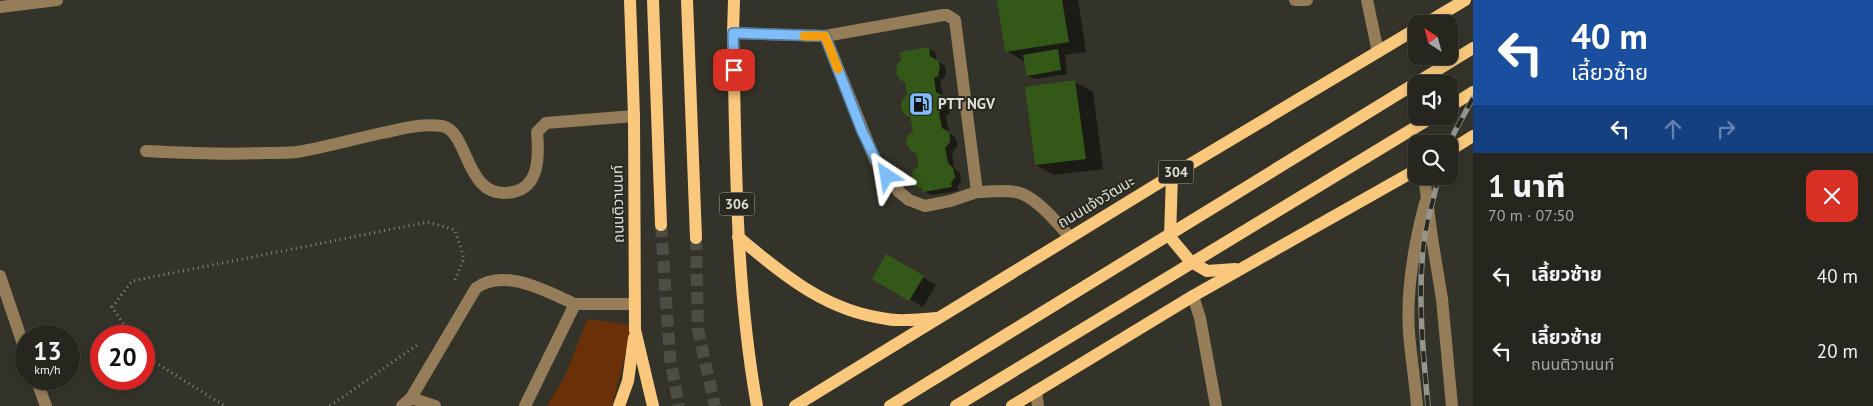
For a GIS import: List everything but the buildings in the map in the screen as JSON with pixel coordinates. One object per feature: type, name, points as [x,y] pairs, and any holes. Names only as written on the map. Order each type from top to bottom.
[{"type":"main road","name":"ถนนติวานนท์","points":[[630,0],[634,116],[635,330],[653,406]]},
{"type":"main road","points":[[652,0],[661,225]]},
{"type":"main road","points":[[687,0],[696,238]]},
{"type":"main road","name":"306","points":[[734,0],[733,33],[738,237],[750,370],[756,406]]},
{"type":"main road","points":[[1440,15],[1464,0]]},
{"type":"main road","name":"ถนนแจ้งวัฒนะ","points":[[795,406],[1172,175],[1408,34]]},
{"type":"main road","points":[[890,406],[1473,48]]},
{"type":"main road","points":[[1458,101],[1473,92]]},
{"type":"main road","points":[[956,406],[1419,125]]},
{"type":"main road","points":[[1458,145],[1473,136]]},
{"type":"main road","points":[[1012,406],[1240,268],[1408,174]]},
{"type":"main road","points":[[1172,175],[1170,237],[1190,261],[1207,271],[1240,268]]},
{"type":"main road","points":[[738,237],[787,277],[834,306],[860,315],[889,320],[938,318]]},
{"type":"main road","points":[[619,406],[628,381],[635,330]]},
{"type":"street","points":[[0,7],[57,0]]},
{"type":"street","points":[[1295,0],[1307,0]]},
{"type":"street","points":[[1367,0],[1378,52]]},
{"type":"street","points":[[733,33],[825,36],[943,15],[947,15],[955,20],[977,192]]},
{"type":"street","points":[[825,36],[876,160],[898,191],[909,200],[925,206],[950,202],[977,192],[1002,191],[1021,194],[1040,206],[1070,237]]},
{"type":"street","points":[[146,151],[223,155],[296,152],[419,125],[444,126],[459,141],[466,161],[478,180],[494,192],[504,194],[516,192],[527,186],[534,176],[538,154],[536,132],[546,123],[634,116]]},
{"type":"street","points":[[1425,185],[1442,300],[1452,406]]},
{"type":"street","points":[[1417,406],[1409,332],[1409,295],[1418,232],[1427,196]]},
{"type":"street","points":[[0,276],[17,325]]},
{"type":"street","points":[[435,406],[406,402],[476,288],[483,283],[499,280],[519,282],[575,304],[635,304]]},
{"type":"street","points":[[1194,296],[1200,318],[1216,406]]},
{"type":"street","points":[[525,406],[575,304]]},
{"type":"street","points":[[40,390],[46,406]]},
{"type":"street","points":[[1036,391],[1038,406]]},
{"type":"path","points":[[124,325],[112,307],[132,281],[428,222],[455,230],[464,258],[454,283]]},
{"type":"path","points":[[330,406],[426,338]]},
{"type":"path","points":[[155,362],[225,406]]},
{"type":"shaded area","points":[[587,319],[633,325],[612,406],[547,406],[566,374]]},
{"type":"tunnel","points":[[661,225],[670,358],[679,406]]},
{"type":"tunnel","points":[[696,238],[698,330],[715,406]]},
{"type":"railway","points":[[1453,135],[1473,98]]},
{"type":"railway","points":[[1428,406],[1424,367],[1421,287],[1423,248],[1437,185]]},
{"type":"slow traffic","points":[[804,36],[825,36],[838,69]]},
{"type":"place","name":"PTT NGV","points":[[921,104]]},
{"type":"route","points":[[734,70],[733,33],[825,36],[862,131],[876,160],[887,176]]}]
